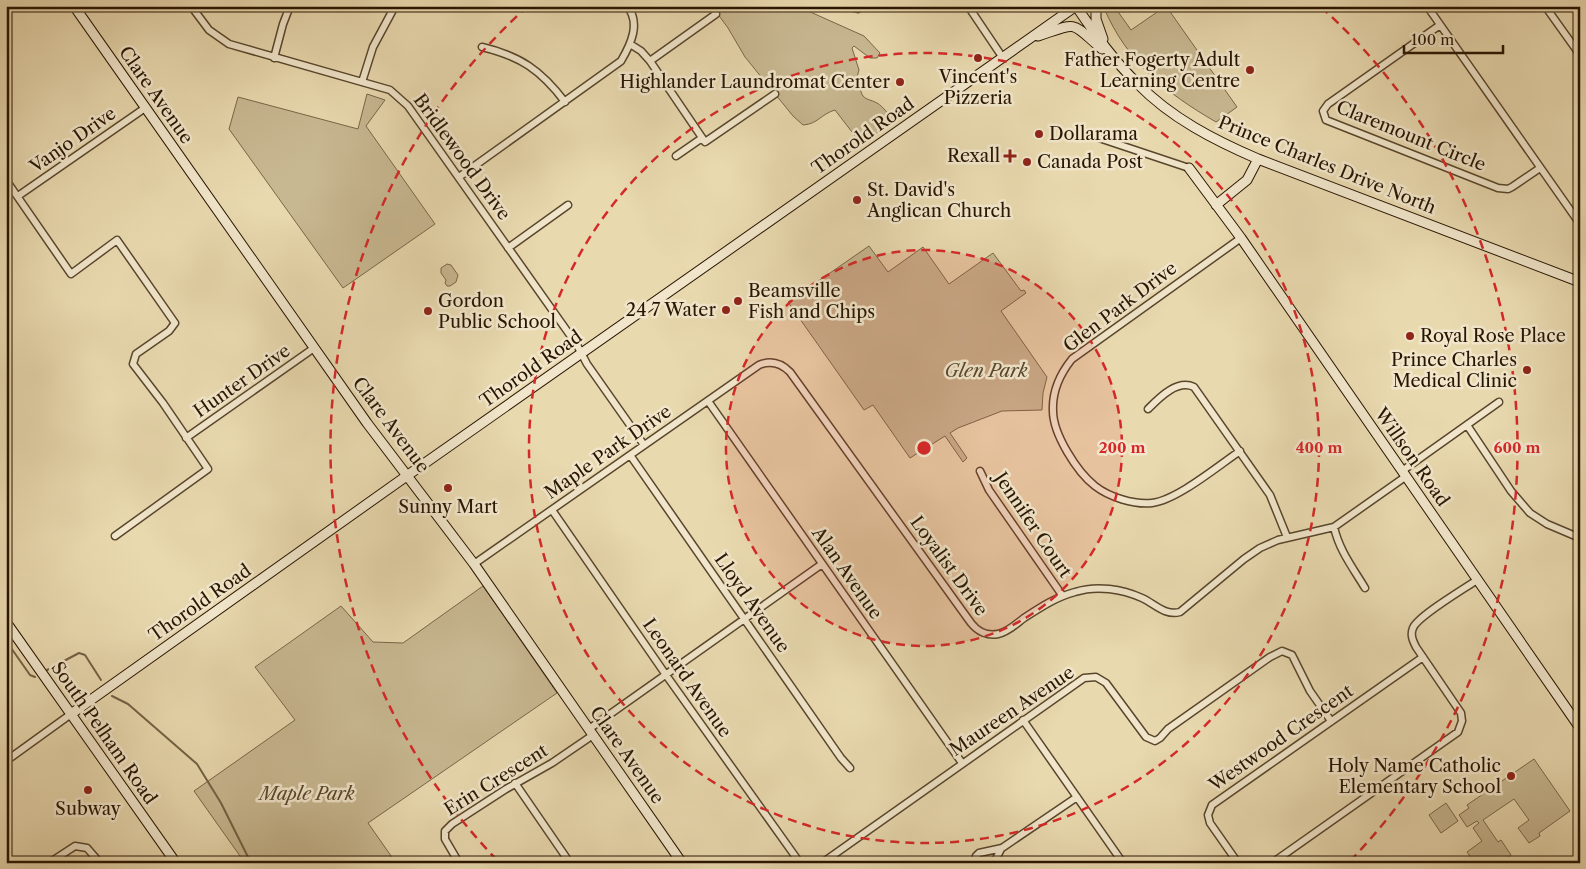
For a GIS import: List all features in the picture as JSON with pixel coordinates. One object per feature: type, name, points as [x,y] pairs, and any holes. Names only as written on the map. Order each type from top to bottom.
[{"type":"street","name":"Clare Avenue","points":[[74,6],[314,348],[474,564],[682,863]]},
{"type":"street","name":"Bridlewood Drive","points":[[191,6],[209,30],[229,44],[390,90],[404,101],[581,353]]},
{"type":"street","points":[[274,58],[290,6]]},
{"type":"street","points":[[362,82],[373,47],[395,6]]},
{"type":"street","points":[[459,177],[621,61],[630,44],[635,25],[634,16],[627,6]]},
{"type":"street","points":[[846,6],[860,8]]},
{"type":"street","points":[[968,6],[1003,58]]},
{"type":"street","name":"Thorold Road","points":[[6,761],[408,475],[1076,6]]},
{"type":"street","name":"Prince Charles Drive North","points":[[1076,6],[1112,57],[1138,86],[1184,122],[1218,141],[1580,282]]},
{"type":"street","points":[[1096,6],[1096,19],[1112,57]]},
{"type":"street","points":[[1426,6],[1580,224]]},
{"type":"street","points":[[1545,6],[1580,55]]},
{"type":"street","points":[[650,61],[716,14]]},
{"type":"street","name":"Claremount Circle","points":[[1440,25],[1328,104],[1323,111],[1326,120],[1498,188],[1508,189],[1540,168]]},
{"type":"street","points":[[1031,39],[1064,26],[1073,26],[1079,28],[1112,57]]},
{"type":"street","points":[[630,44],[641,51],[650,61],[705,142],[775,94]]},
{"type":"street","points":[[482,47],[508,54],[528,64],[545,78],[565,102]]},
{"type":"street","name":"Vanjo Drive","points":[[18,196],[146,108]]},
{"type":"street","points":[[1096,137],[1189,168]]},
{"type":"street","points":[[676,156],[702,138]]},
{"type":"street","points":[[1216,206],[1248,178],[1258,158]]},
{"type":"street","name":"Willson Road","points":[[1189,168],[1241,238],[1580,728]]},
{"type":"street","points":[[6,180],[71,274],[117,240],[175,323],[169,331],[136,354],[133,364],[208,469],[114,536]]},
{"type":"street","points":[[508,248],[568,205]]},
{"type":"street","name":"Glen Park Drive","points":[[1240,451],[1170,498],[1151,503],[1132,502],[1107,493],[1087,479],[1062,443],[1054,424],[1053,412],[1055,389],[1065,368],[1072,359],[1241,238]]},
{"type":"street","name":"Hunter Drive","points":[[186,438],[314,348]]},
{"type":"street","points":[[581,353],[598,381],[644,445]]},
{"type":"street","name":"Loyalist Drive","points":[[759,365],[766,362],[775,363],[784,366],[790,372],[977,630],[989,634],[1002,633],[1062,595],[1078,590],[1095,588],[1128,592],[1143,598],[1165,612],[1177,613],[1187,607],[1252,553],[1268,544],[1287,537],[1334,527],[1499,402]]},
{"type":"street","name":"Maple Park Drive","points":[[474,564],[759,365]]},
{"type":"street","points":[[1148,409],[1163,395],[1184,384],[1192,386],[1197,390],[1274,502],[1287,537]]},
{"type":"street","name":"Alan Avenue","points":[[708,401],[962,763]]},
{"type":"street","points":[[1467,425],[1511,490],[1530,513],[1547,524],[1580,538]]},
{"type":"street","name":"Lloyd Avenue","points":[[630,455],[841,758],[850,768]]},
{"type":"street","name":"Jennifer Court","points":[[980,471],[989,490],[1062,595]]},
{"type":"street","name":"Leonard Avenue","points":[[552,510],[666,675],[800,863]]},
{"type":"street","points":[[1334,527],[1343,552],[1365,588]]},
{"type":"street","name":"Erin Crescent","points":[[459,863],[445,839],[445,832],[452,824],[515,783],[552,763],[666,675],[822,564]]},
{"type":"street","points":[[1272,863],[1458,732],[1462,721],[1461,713],[1422,657],[1412,638],[1412,632],[1416,623],[1477,580]]},
{"type":"street","name":"South Pelham Road","points":[[6,622],[176,863]]},
{"type":"street","name":"Maureen Avenue","points":[[822,863],[1080,680],[1088,677],[1103,680],[1109,685],[1146,737],[1156,740],[1168,729],[1270,657],[1284,651],[1294,657],[1310,691],[1331,721]]},
{"type":"street","name":"Westwood Crescent","points":[[1238,863],[1210,823],[1208,815],[1216,801],[1422,657]]},
{"type":"street","points":[[1023,720],[1124,863]]},
{"type":"street","points":[[515,783],[570,863]]},
{"type":"street","points":[[975,863],[976,856],[979,853],[1002,848],[1077,797]]},
{"type":"street","points":[[49,863],[75,846],[87,848],[100,863]]},
{"type":"street","points":[[994,863],[1002,848]]},
{"type":"green space","points":[[712,6],[797,6],[864,36],[880,53],[877,58],[870,58],[854,46],[852,48],[859,70],[857,77],[861,92],[867,99],[879,104],[894,119],[862,145],[835,110],[812,123],[803,125],[793,116],[745,57]]},
{"type":"green space","points":[[1105,6],[1114,6],[1131,30],[1166,6],[1237,107],[1216,122],[1181,100],[1136,60],[1113,27],[1104,8]]},
{"type":"green space","points":[[367,94],[385,100],[366,126],[435,224],[343,288],[229,129],[238,97],[358,129]]},
{"type":"green space","name":"Glen Park","points":[[869,246],[888,272],[923,247],[949,284],[993,253],[1021,291],[1024,290],[1026,293],[1001,311],[1047,377],[1043,393],[1042,410],[1002,411],[950,433],[967,458],[963,462],[945,436],[910,458],[873,405],[864,410],[788,302]]},
{"type":"green space","points":[[447,264],[451,265],[458,275],[456,282],[450,286],[447,286],[446,280],[441,273],[441,268]]},
{"type":"green space","name":"Maple Park","points":[[483,586],[557,693],[368,823],[396,863],[245,863],[194,791],[295,720],[255,667],[341,606],[373,642],[403,643]]},
{"type":"green space","points":[[1534,759],[1570,811],[1539,833],[1540,836],[1529,843],[1518,828],[1529,820],[1514,799],[1483,820],[1498,842],[1501,840],[1511,855],[1500,863],[1475,863],[1467,852],[1482,841],[1473,828],[1479,823],[1477,821],[1467,827],[1459,815],[1469,808],[1467,805]]},
{"type":"green space","points":[[1446,803],[1458,821],[1441,833],[1429,815]]},
{"type":"waterway","points":[[6,636],[9,645],[30,675],[35,677]]},
{"type":"waterway","points":[[47,670],[79,653],[85,655],[101,680]]},
{"type":"waterway","points":[[112,696],[128,704],[197,764],[221,803],[251,863]]},
{"type":"place","name":"Vincent's Pizzeria","points":[[978,58]]},
{"type":"place","name":"Father Fogerty Adult Learning Centre","points":[[1250,70]]},
{"type":"place","name":"Highlander Laundromat Center","points":[[900,82]]},
{"type":"place","name":"Dollarama","points":[[1039,134]]},
{"type":"place","name":"Rexall","points":[[1010,156]]},
{"type":"place","name":"Canada Post","points":[[1027,162]]},
{"type":"place","name":"St. David's Anglican Church","points":[[857,200]]},
{"type":"place","name":"Beamsville Fish and Chips","points":[[738,301]]},
{"type":"place","name":"24 7 Water","points":[[726,310]]},
{"type":"place","name":"Gordon Public School","points":[[428,311]]},
{"type":"place","name":"Royal Rose Place","points":[[1410,336]]},
{"type":"place","name":"Prince Charles Medical Clinic","points":[[1527,370]]},
{"type":"place","name":"Sunny Mart","points":[[448,488]]},
{"type":"place","name":"Holy Name Catholic Elementary School","points":[[1511,776]]},
{"type":"place","name":"Subway","points":[[88,790]]}]
